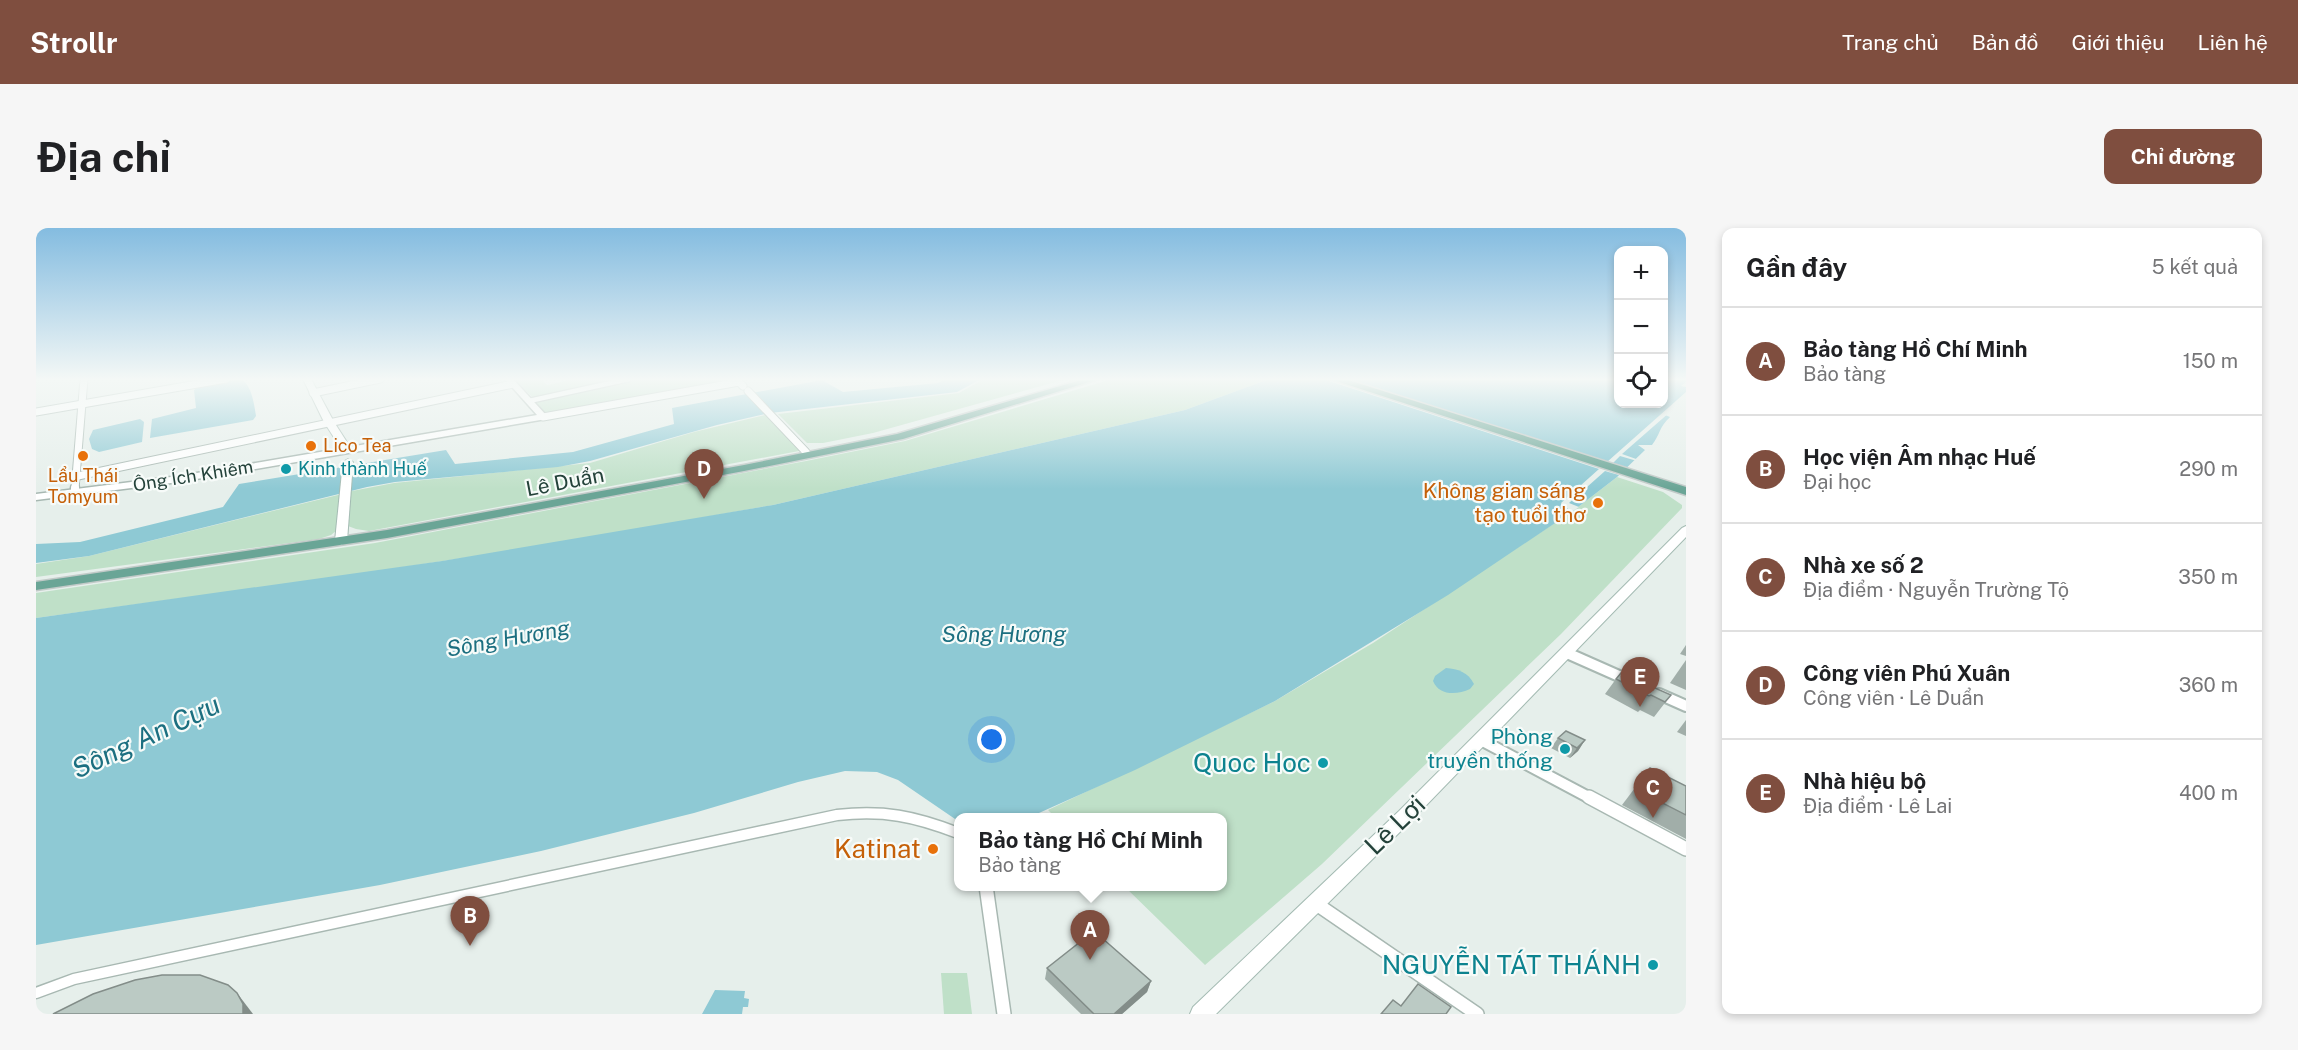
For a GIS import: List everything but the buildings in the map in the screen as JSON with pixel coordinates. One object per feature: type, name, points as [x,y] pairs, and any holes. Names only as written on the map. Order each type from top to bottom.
[{"type":"main road","points":[[325,416],[348,456],[341,539]]},
{"type":"main road","name":"Lê Duẩn","points":[[808,453],[899,432],[956,416]]},
{"type":"main road","name":"Lê Duẩn","points":[[36,584],[477,518],[899,437],[971,416]]},
{"type":"main road","points":[[1449,416],[1686,491]]},
{"type":"main road","points":[[1643,478],[1686,498]]},
{"type":"main road","name":"Lê Lợi","points":[[1203,1013],[1481,740],[1686,530]]},
{"type":"street","points":[[75,493],[81,416]]},
{"type":"street","points":[[78,476],[361,416]]},
{"type":"street","name":"Ông Ích Khiêm","points":[[36,497],[348,456],[551,416]]},
{"type":"street","points":[[773,416],[808,453]]},
{"type":"street","points":[[1567,653],[1643,687]]},
{"type":"street","points":[[1653,692],[1686,706]]},
{"type":"street","points":[[1481,740],[1686,849]]},
{"type":"street","points":[[36,993],[74,980],[184,955],[837,815],[860,812],[903,813],[923,818],[954,831]]},
{"type":"street","points":[[987,891],[1004,1014]]},
{"type":"street","points":[[1315,903],[1477,1014]]},
{"type":"green space","points":[[770,416],[800,449],[369,531],[348,526],[348,493],[352,491],[394,483],[590,463],[694,432]]},
{"type":"green space","points":[[780,416],[935,416],[873,433],[823,443],[807,443]]},
{"type":"green space","points":[[990,416],[1160,416],[773,505],[548,545],[345,576],[36,618],[36,593],[375,543],[905,441]]},
{"type":"green space","points":[[1617,477],[1663,492],[1682,505],[1682,508],[1561,634],[1322,864],[1205,965],[1129,891],[1227,891],[1227,813],[1051,813],[1048,810],[1275,701],[1373,643],[1573,511]]},
{"type":"green space","points":[[342,494],[337,530],[319,539],[36,577],[36,564],[89,556]]},
{"type":"green space","points":[[941,973],[967,973],[972,1014],[944,1014]]},
{"type":"water","points":[[165,416],[256,416],[253,420],[150,438],[152,419]]},
{"type":"water","points":[[673,416],[758,416],[590,461],[558,467],[395,482],[367,487],[89,556],[36,563],[36,544],[80,542],[223,507],[239,484],[446,450],[455,464],[573,452],[674,424]]},
{"type":"water","name":"Sông Hương","points":[[1160,416],[1670,417],[1652,445],[1638,445],[1645,450],[1617,477],[1573,511],[1448,595],[1275,701],[1135,770],[1039,813],[954,813],[954,818],[898,780],[877,772],[845,771],[798,782],[694,813],[541,851],[380,885],[36,945],[36,618],[442,561],[773,505]]},
{"type":"water","points":[[140,419],[144,422],[142,442],[99,452],[92,449],[89,439],[93,430]]},
{"type":"water","points":[[1446,668],[1462,672],[1474,684],[1470,689],[1460,692],[1444,692],[1433,681],[1435,676]]},
{"type":"water","points":[[715,990],[745,991],[744,998],[749,999],[748,1007],[743,1007],[742,1014],[702,1014]]},
{"type":"pier","points":[[1435,416],[1462,416],[1607,462],[1659,416],[1666,416],[1622,454],[1639,460],[1620,456],[1613,463],[1630,469],[1622,476],[1605,471],[1569,503],[1579,507],[1573,511],[1562,506],[1561,503],[1599,469]]},
{"type":"place","name":"Lico Tea","points":[[311,446]]},
{"type":"place","name":"Lẩu Thái Tomyum","points":[[83,456]]},
{"type":"place","name":"Kinh thành Huế","points":[[286,469]]},
{"type":"place","name":"Công viên Phú Xuân","points":[[704,499]]},
{"type":"place","name":"Không gian sáng tạo tuổi thơ","points":[[1598,503]]},
{"type":"place","name":"Nhà hiệu bộ","points":[[1640,707]]},
{"type":"place","name":"Phòng truyền thống","points":[[1565,749]]},
{"type":"place","name":"Quoc Hoc","points":[[1323,763]]},
{"type":"place","name":"Nhà xe số 2","points":[[1653,818]]},
{"type":"place","name":"Katinat","points":[[933,849]]},
{"type":"place","name":"Học viện Âm nhạc Huế","points":[[470,946]]},
{"type":"place","name":"Bảo tàng Hồ Chí Minh","points":[[1090,960]]},
{"type":"place","name":"NGUYỄN TÁT THÁNH","points":[[1653,965]]},
{"type":"water label","name":"Sông An Cựu","points":[[146,737]]}]
